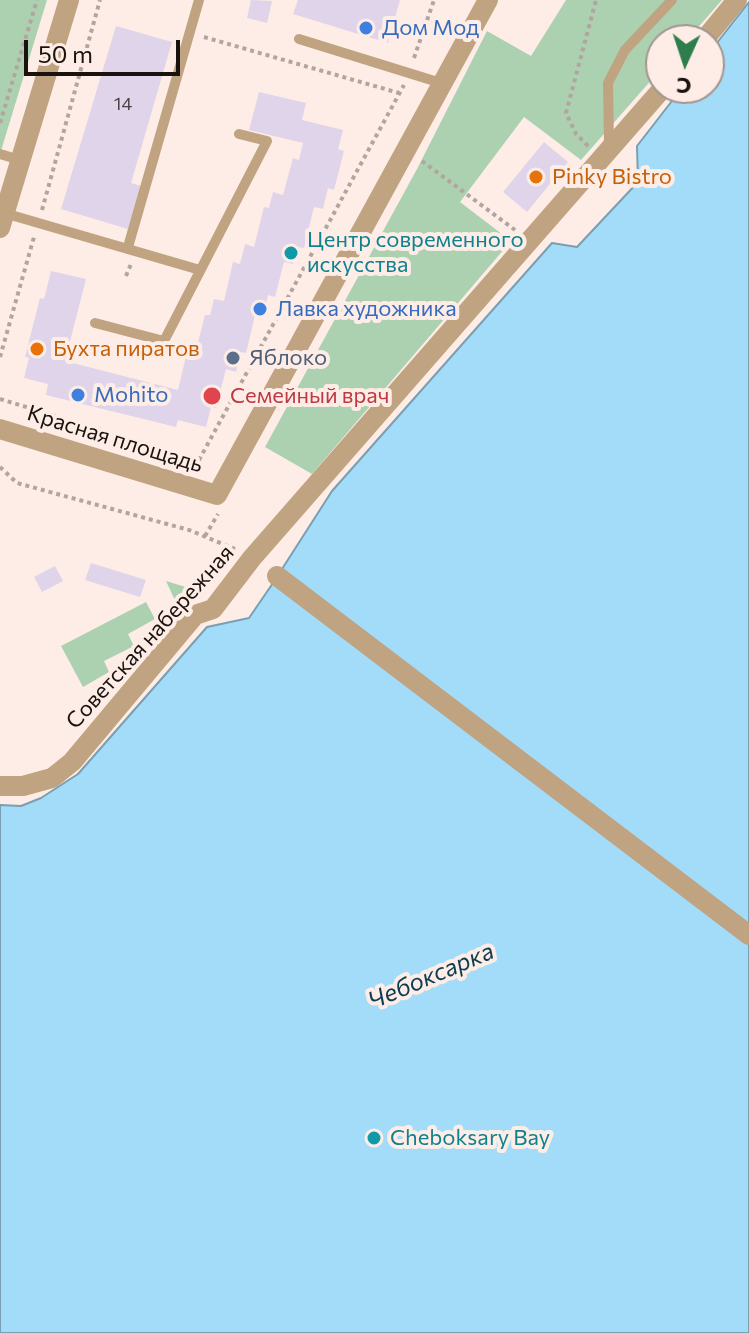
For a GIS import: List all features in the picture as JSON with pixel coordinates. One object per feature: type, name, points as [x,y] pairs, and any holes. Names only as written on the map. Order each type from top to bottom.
[{"type":"street","points":[[2,220],[69,0]]},
{"type":"street","points":[[405,149],[488,0]]},
{"type":"street","points":[[717,24],[737,0]]},
{"type":"street","name":"Советская набережная","points":[[0,786],[23,786],[52,778],[72,762],[195,615],[213,609],[252,558],[649,104]]},
{"type":"street","name":"Красная площадь","points":[[0,429],[217,495],[405,149]]},
{"type":"street","points":[[277,576],[749,935]]},
{"type":"lane","points":[[128,247],[199,0]]},
{"type":"lane","points":[[605,154],[608,83],[625,50],[672,0]]},
{"type":"lane","points":[[299,39],[441,83]]},
{"type":"lane","points":[[95,323],[164,341],[267,141],[239,134]]},
{"type":"lane","points":[[0,154],[20,160]]},
{"type":"lane","points":[[2,220],[38,222],[200,270]]},
{"type":"path","points":[[0,123],[37,0]]},
{"type":"path","points":[[0,357],[100,0]]},
{"type":"path","points":[[0,399],[199,460],[400,93],[434,0]]},
{"type":"path","points":[[596,0],[566,113],[576,134],[605,154]]},
{"type":"path","points":[[190,33],[400,93]]},
{"type":"path","points":[[405,149],[530,241]]},
{"type":"path","points":[[0,467],[17,483],[189,530],[252,558]]},
{"type":"green space","points":[[0,0],[47,0],[0,154]]},
{"type":"green space","points":[[566,0],[722,0],[701,24],[645,24],[645,87],[581,160],[524,117],[460,202],[511,241],[312,474],[265,447],[417,169],[487,31],[531,56]]},
{"type":"green space","points":[[166,581],[205,593],[178,607]]},
{"type":"green space","points":[[146,602],[155,619],[128,634],[134,646],[104,661],[109,672],[83,687],[61,646]]},
{"type":"water","points":[[749,2],[749,925],[282,569],[332,491],[552,243],[577,247],[638,182],[637,146],[670,104],[725,104],[725,33]]},
{"type":"water","name":"Cheboksary Bay","points":[[273,583],[749,944],[749,1333],[0,1333],[0,805],[21,806],[41,798],[78,774],[207,627],[249,618]]},
{"type":"building","points":[[251,0],[272,1],[267,23],[247,18]]},
{"type":"building","name":"Дом Mод","points":[[298,0],[400,0],[388,43],[293,14]]},
{"type":"building","points":[[116,26],[172,42],[131,183],[141,186],[128,229],[61,209]]},
{"type":"building","points":[[259,92],[306,103],[302,120],[343,130],[338,149],[344,151],[334,190],[328,188],[323,209],[314,207],[304,248],[297,247],[293,264],[284,262],[275,297],[268,295],[263,317],[255,315],[246,353],[241,352],[236,372],[226,369],[216,408],[211,407],[206,427],[178,420],[176,427],[46,395],[48,384],[24,378],[29,358],[25,357],[40,298],[44,299],[51,271],[86,279],[65,361],[178,390],[187,352],[195,354],[205,315],[210,315],[214,299],[224,301],[233,262],[240,264],[245,244],[254,247],[264,207],[269,208],[273,192],[283,195],[293,158],[299,160],[303,143],[249,130]]},
{"type":"building","name":"Pinky Bistro","points":[[544,142],[568,162],[527,212],[503,192]]},
{"type":"building","points":[[91,563],[146,580],[140,597],[85,580]]},
{"type":"building","points":[[55,566],[63,581],[42,592],[34,577]]},
{"type":"place","name":"Дом Mод","points":[[366,28]]},
{"type":"place","name":"Pinky Bistro","points":[[536,177]]},
{"type":"place","name":"Центр современного искусства","points":[[291,253]]},
{"type":"place","name":"Лавка художника","points":[[260,309]]},
{"type":"place","name":"Бухта пиратов","points":[[37,349]]},
{"type":"place","name":"Яблоко","points":[[233,358]]},
{"type":"place","name":"Mohito","points":[[78,395]]},
{"type":"place","name":"Семейный врач","points":[[212,396]]},
{"type":"place","name":"Cheboksary Bay","points":[[374,1138]]},
{"type":"water label","name":"Чебоксарка","points":[[431,976]]}]
